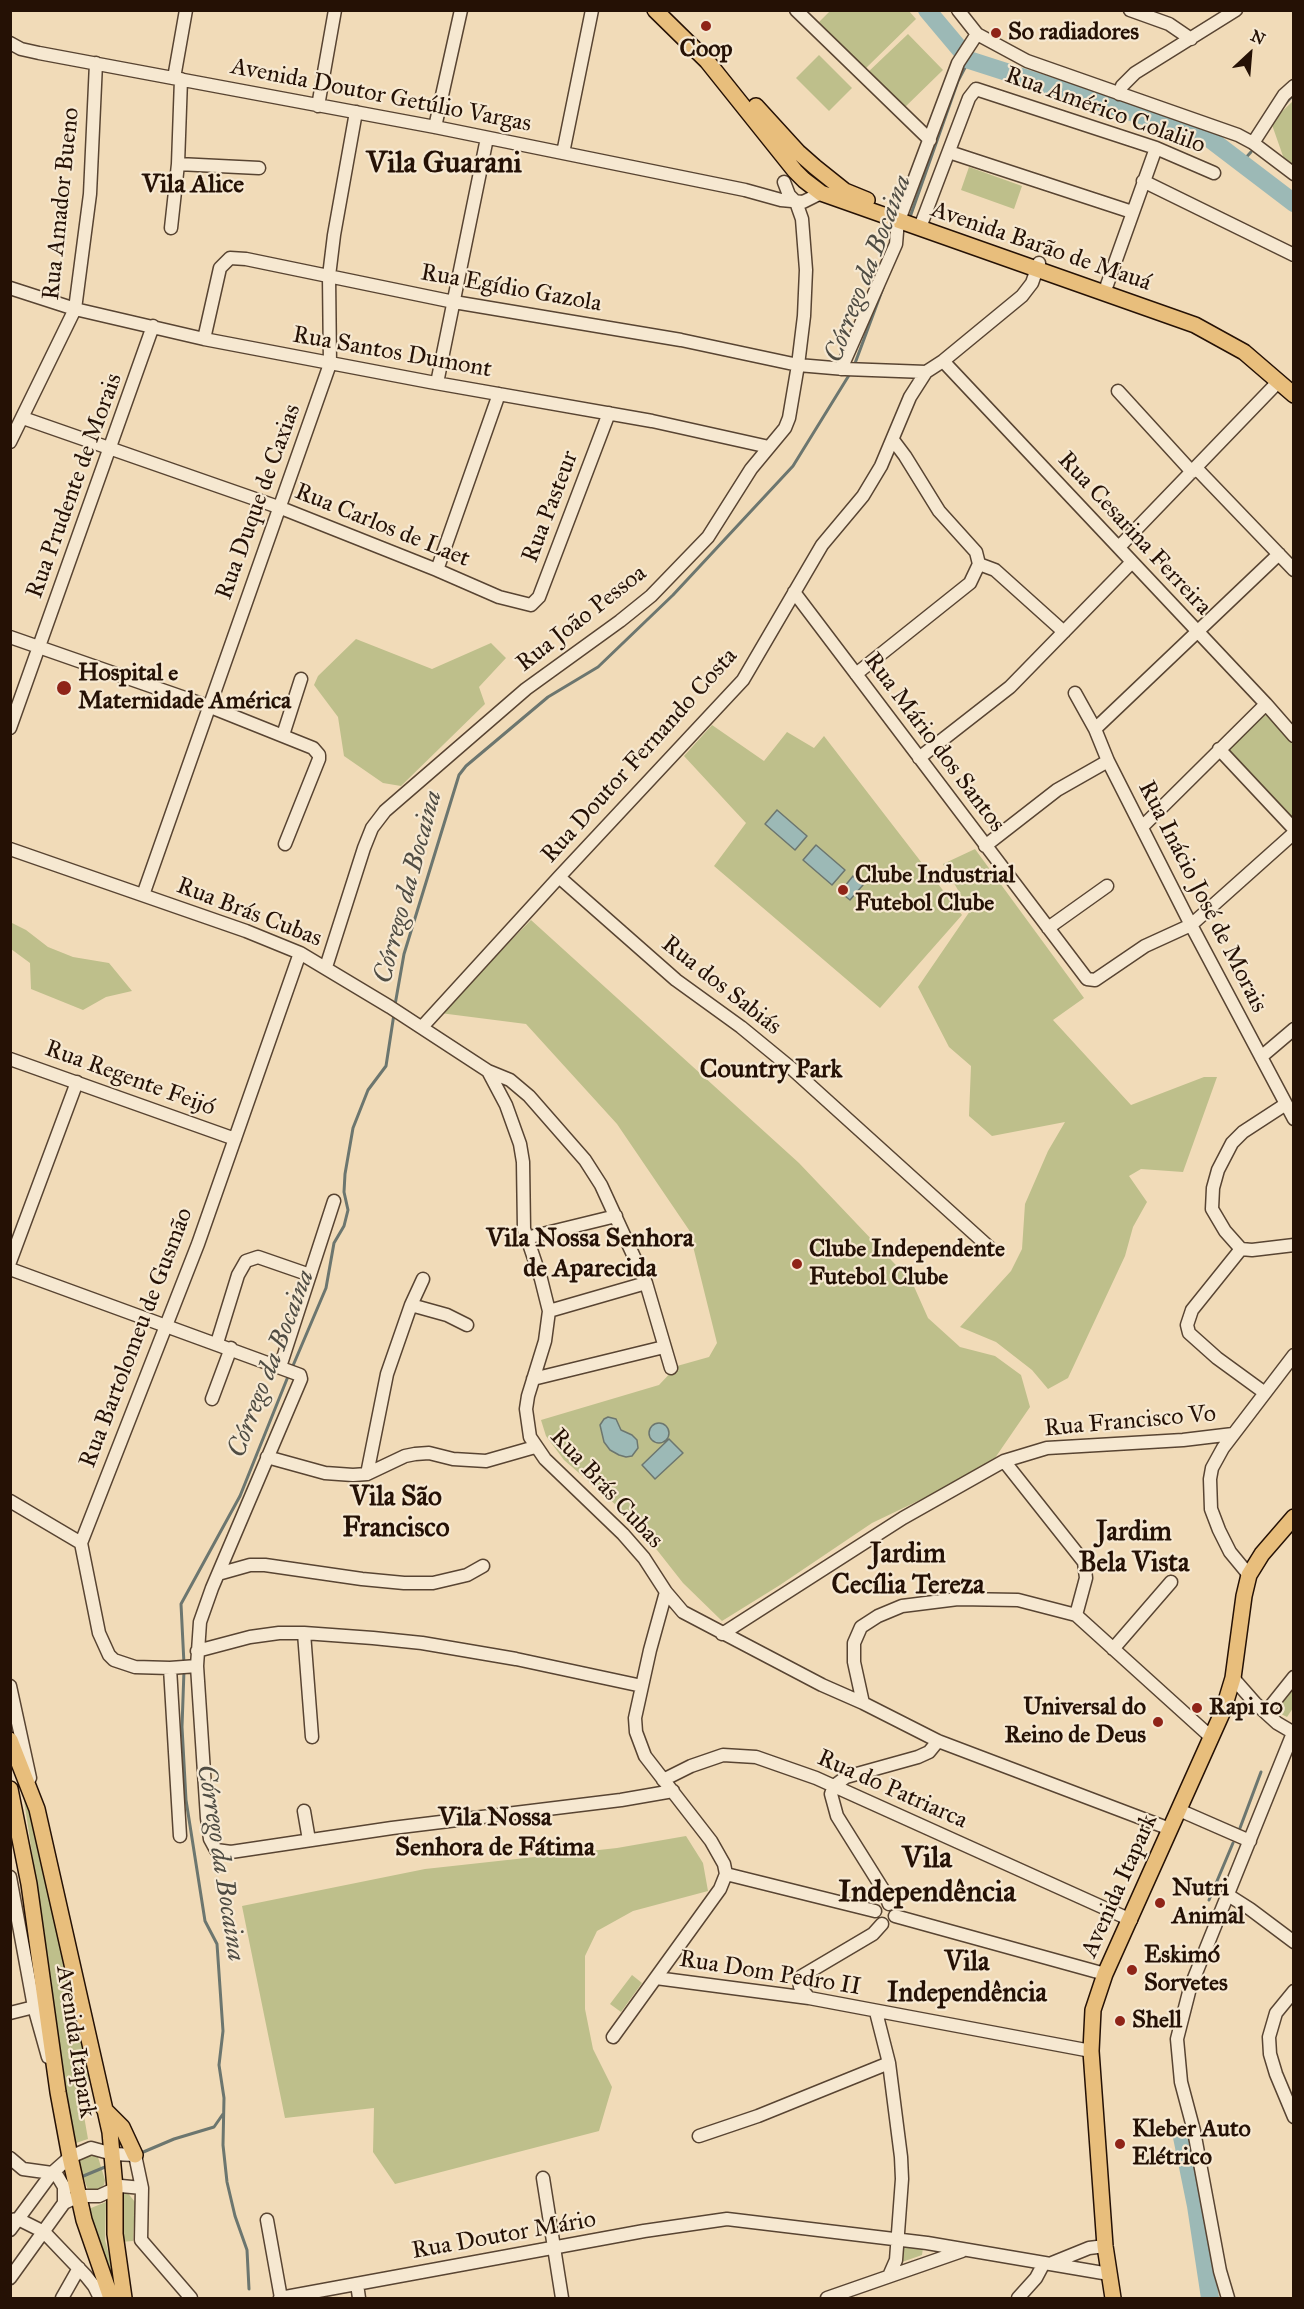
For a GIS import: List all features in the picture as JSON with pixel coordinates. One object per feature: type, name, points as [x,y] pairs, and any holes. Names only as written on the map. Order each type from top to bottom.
[{"type":"main road","name":"Avenida Barão de Mauá","points":[[655,10],[707,61],[795,171],[821,193],[910,221],[1195,325],[1244,352],[1286,382]]},
{"type":"main road","name":"Avenida Barão de Mauá","points":[[663,10],[717,62],[798,152],[845,190],[910,221]]},
{"type":"main road","points":[[795,171],[810,172],[845,190]]},
{"type":"main road","name":"Avenida Barão de Mauá","points":[[1038,267],[1107,285],[1178,309],[1221,329],[1251,348],[1286,382],[1293,395]]},
{"type":"main road","name":"Avenida Itapark","points":[[1113,2298],[1105,2246],[1091,2051],[1093,2010],[1106,1974],[1212,1738],[1233,1678],[1244,1596],[1252,1569],[1293,1517]]},
{"type":"main road","points":[[10,1740],[37,1809],[104,2109],[115,2188],[115,2234],[125,2295]]},
{"type":"main road","name":"Avenida Itapark","points":[[10,1789],[29,1884],[58,2092],[70,2157],[84,2220],[111,2298]]},
{"type":"main road","points":[[104,2109],[122,2127],[135,2155]]},
{"type":"street","points":[[171,228],[178,164],[177,78],[186,10]]},
{"type":"street","points":[[318,105],[335,10]]},
{"type":"street","points":[[435,127],[461,10]]},
{"type":"street","points":[[563,153],[592,10]]},
{"type":"street","points":[[796,10],[930,140]]},
{"type":"street","points":[[958,10],[974,39],[1027,61],[1223,129],[1253,143],[1293,174]]},
{"type":"street","points":[[1130,10],[1169,24],[1191,39]]},
{"type":"street","points":[[1119,94],[1122,86],[1135,73],[1236,10]]},
{"type":"street","points":[[910,221],[930,140],[958,63],[974,39]]},
{"type":"street","name":"Avenida Doutor Getúlio Vargas","points":[[11,44],[21,49],[435,127],[796,202]]},
{"type":"street","name":"Rua Amador Bueno","points":[[10,442],[75,309],[90,194],[96,63]]},
{"type":"street","points":[[1253,143],[1284,95],[1293,86]]},
{"type":"street","name":"Rua Américo Colalilo","points":[[949,152],[972,91],[981,89],[1156,148],[1214,173]]},
{"type":"street","name":"Rua Duque de Caxias","points":[[143,895],[330,364],[328,276],[356,112]]},
{"type":"street","points":[[437,383],[487,138]]},
{"type":"street","points":[[1107,285],[1156,148]]},
{"type":"street","points":[[843,369],[896,244],[949,152],[1132,212]]},
{"type":"street","points":[[178,164],[259,168]]},
{"type":"street","name":"Avenida Doutor Getúlio Vargas","points":[[745,190],[767,190],[784,182],[795,171]]},
{"type":"street","points":[[1143,181],[1293,255]]},
{"type":"street","name":"Rua João Pessoa","points":[[326,967],[364,848],[372,828],[385,811],[526,689],[651,596],[708,537],[751,469],[778,438],[789,418],[798,365],[804,316],[806,270],[802,219],[796,202],[789,195],[784,182]]},
{"type":"street","points":[[796,202],[811,199],[821,193]]},
{"type":"street","name":"Rua Egídio Gazola","points":[[204,339],[220,268],[230,258],[246,259],[454,302],[681,340],[798,365],[902,372]]},
{"type":"street","name":"Rua Doutor Fernando Costa","points":[[419,1025],[743,680],[822,545],[863,496],[881,466],[910,397],[926,372],[943,361],[1022,296],[1032,283],[1038,267]]},
{"type":"street","name":"Rua Santos Dumont","points":[[10,288],[75,309],[204,339],[330,364],[609,413],[769,447]]},
{"type":"street","name":"Rua Prudente de Morais","points":[[10,728],[153,326]]},
{"type":"street","name":"Rua Cesarina Ferreira","points":[[943,361],[1266,704],[1293,736]]},
{"type":"street","points":[[910,397],[902,372],[926,372]]},
{"type":"street","points":[[1119,547],[1194,470],[1286,382]]},
{"type":"street","points":[[1118,391],[1280,554],[1293,570]]},
{"type":"street","points":[[437,570],[500,394]]},
{"type":"street","name":"Rua Pasteur","points":[[521,604],[531,605],[539,597],[609,413]]},
{"type":"street","name":"Rua Carlos de Laet","points":[[23,418],[281,508],[521,604]]},
{"type":"street","points":[[856,674],[970,583],[979,564],[976,552],[939,511],[893,440]]},
{"type":"street","points":[[1095,729],[1280,554]]},
{"type":"street","points":[[920,758],[1010,687],[1132,562]]},
{"type":"street","points":[[979,564],[995,570],[1064,632]]},
{"type":"street","name":"Rua Mário dos Santos","points":[[794,592],[1084,976],[1095,980],[1145,946],[1191,925]]},
{"type":"street","points":[[10,637],[208,706],[283,735],[317,751],[319,759],[285,844]]},
{"type":"street","points":[[283,735],[301,679]]},
{"type":"street","name":"Rua Inácio José de Morais","points":[[1075,693],[1191,925],[1293,1119]]},
{"type":"street","points":[[1142,827],[1266,704]]},
{"type":"street","points":[[1191,925],[1293,831],[1219,749]]},
{"type":"street","points":[[984,846],[1057,790],[1108,761]]},
{"type":"street","name":"Rua Brás Cubas","points":[[10,849],[274,941],[300,953],[419,1025],[488,1071],[506,1105],[522,1153],[523,1219],[526,1238],[541,1279],[549,1311],[545,1341],[526,1409],[527,1425],[535,1446],[557,1472],[623,1534],[644,1558],[666,1592],[683,1612],[822,1685],[938,1741],[1170,1829]]},
{"type":"street","name":"Rua dos Sabiás","points":[[559,877],[676,980],[741,1027],[791,1068],[990,1248]]},
{"type":"street","points":[[1048,928],[1107,886]]},
{"type":"street","name":"Rua Bartolomeu de Gusmão","points":[[81,1543],[166,1326],[300,953]]},
{"type":"street","points":[[1261,1057],[1293,1029]]},
{"type":"street","name":"Rua Regente Feijó","points":[[10,1059],[235,1139]]},
{"type":"street","points":[[488,1071],[518,1086],[585,1160],[601,1185],[646,1283],[671,1368]]},
{"type":"street","points":[[10,1262],[77,1082]]},
{"type":"street","points":[[1286,1104],[1243,1132],[1232,1143],[1218,1170],[1213,1188],[1212,1209],[1225,1231],[1241,1248],[1252,1250],[1293,1245]]},
{"type":"street","points":[[198,1651],[200,1622],[267,1457],[291,1372],[310,1275],[334,1202]]},
{"type":"street","points":[[526,1238],[616,1216]]},
{"type":"street","points":[[1241,1248],[1192,1310],[1187,1325],[1189,1333],[1217,1358],[1265,1393]]},
{"type":"street","points":[[217,1343],[238,1275],[246,1261],[258,1257],[310,1275]]},
{"type":"street","points":[[10,1269],[231,1348],[291,1372]]},
{"type":"street","points":[[368,1474],[387,1374],[411,1305],[423,1279]]},
{"type":"street","points":[[549,1311],[646,1283]]},
{"type":"street","points":[[411,1305],[447,1315],[467,1325]]},
{"type":"street","points":[[533,1379],[664,1347]]},
{"type":"street","points":[[212,1400],[231,1348]]},
{"type":"street","points":[[1252,1569],[1230,1552],[1218,1530],[1211,1509],[1210,1479],[1217,1458],[1233,1434],[1293,1355]]},
{"type":"street","name":"Rua Francisco Vo","points":[[722,1634],[893,1524],[1004,1461],[1047,1448],[1183,1440],[1233,1434]]},
{"type":"street","points":[[267,1457],[326,1473],[368,1474],[405,1456],[415,1454],[429,1453],[453,1459],[486,1461],[535,1446]]},
{"type":"street","points":[[1004,1461],[1084,1562],[1086,1578],[1076,1615]]},
{"type":"street","points":[[10,1501],[81,1543],[99,1633],[109,1655],[125,1664],[182,1667]]},
{"type":"street","points":[[218,1574],[250,1565],[265,1565],[372,1580],[433,1583],[467,1575],[483,1566]]},
{"type":"street","points":[[1113,1649],[1171,1582]]},
{"type":"street","points":[[613,2037],[720,1889],[726,1874],[724,1864],[711,1841],[645,1756],[636,1732],[635,1718],[666,1592]]},
{"type":"street","points":[[863,1703],[854,1662],[854,1643],[861,1627],[878,1616],[902,1606],[958,1599],[1018,1600],[1076,1615],[1212,1738]]},
{"type":"street","points":[[180,1836],[182,1667],[198,1651],[250,1637],[304,1633],[422,1643],[552,1665],[642,1686]]},
{"type":"street","points":[[304,1633],[312,1737]]},
{"type":"street","points":[[182,1667],[213,1845],[216,1850],[224,1853],[464,1819],[621,1800],[673,1791]]},
{"type":"street","points":[[1266,1712],[1293,1677]]},
{"type":"street","points":[[1228,2298],[1220,2271],[1194,2131],[1181,2082],[1177,2039],[1190,1988],[1293,1733],[1244,1692],[1233,1678]]},
{"type":"street","points":[[10,1686],[37,1809]]},
{"type":"street","points":[[896,1916],[884,1891],[837,1816],[831,1801],[834,1786],[846,1777],[918,1757],[929,1752],[938,1741]]},
{"type":"street","name":"Rua do Patriarca","points":[[663,1780],[691,1766],[723,1755],[756,1757],[834,1786],[1131,1920]]},
{"type":"street","points":[[1179,1810],[1250,1841]]},
{"type":"street","points":[[303,1811],[309,1840]]},
{"type":"street","points":[[726,1874],[875,1911]]},
{"type":"street","points":[[10,1877],[34,2007],[58,2092]]},
{"type":"street","points":[[1228,1895],[1293,1942]]},
{"type":"street","points":[[875,1911],[880,1905],[889,1904]]},
{"type":"street","points":[[875,1911],[877,1920],[882,1924],[889,1924],[896,1916]]},
{"type":"street","points":[[896,1916],[1106,1974]]},
{"type":"street","points":[[809,1998],[800,1987],[799,1980],[802,1976],[873,1934],[882,1924]]},
{"type":"street","name":"Rua Dom Pedro II","points":[[656,1978],[809,1998],[1091,2051]]},
{"type":"street","points":[[1293,1991],[1276,2013],[1269,2037],[1270,2054],[1276,2074],[1293,2117]]},
{"type":"street","points":[[10,2013],[34,2007]]},
{"type":"street","points":[[876,2012],[889,2063],[901,2157],[896,2260],[889,2276]]},
{"type":"street","points":[[699,2136],[758,2116],[889,2063]]},
{"type":"street","points":[[10,2230],[14,2219],[52,2173],[70,2157],[91,2148],[112,2154],[135,2155],[142,2188],[141,2240],[191,2298]]},
{"type":"street","points":[[10,2158],[23,2169],[52,2173],[58,2177],[64,2187],[64,2203]]},
{"type":"street","points":[[543,2178],[562,2298]]},
{"type":"street","points":[[10,2278],[64,2203],[79,2196],[99,2196],[126,2185],[142,2188]]},
{"type":"street","points":[[14,2219],[44,2232],[79,2268],[94,2286],[100,2298]]},
{"type":"street","points":[[267,2220],[280,2298]]},
{"type":"street","name":"Rua Doutor Mário","points":[[280,2298],[689,2223],[736,2220],[927,2243],[1108,2274]]},
{"type":"street","points":[[927,2243],[933,2252],[929,2262]]},
{"type":"street","points":[[1021,2296],[1047,2263],[1089,2248],[1105,2246]]},
{"type":"street","points":[[827,2298],[964,2250]]},
{"type":"street","points":[[896,2260],[909,2269]]},
{"type":"street","points":[[1021,2296],[1030,2261]]},
{"type":"street","points":[[62,2298],[79,2268]]},
{"type":"street","points":[[357,2284],[359,2298]]},
{"type":"green space","points":[[831,10],[909,11],[916,19],[865,69],[819,22]]},
{"type":"green space","points":[[908,34],[943,70],[902,110],[866,74]]},
{"type":"green space","points":[[819,55],[852,88],[829,111],[796,78]]},
{"type":"green space","points":[[1293,101],[1293,166],[1284,159],[1271,122]]},
{"type":"green space","points":[[969,167],[1022,186],[1014,209],[961,190]]},
{"type":"green space","points":[[356,639],[432,669],[491,643],[506,658],[479,687],[485,704],[401,786],[383,783],[344,756],[338,717],[314,685],[318,676]]},
{"type":"green space","points":[[1266,709],[1293,740],[1293,826],[1222,750]]},
{"type":"green space","name":"Clube Industrial Futebol Clube","points":[[712,725],[764,761],[787,732],[814,748],[824,736],[962,915],[880,1008],[714,866],[746,823],[684,756]]},
{"type":"green space","points":[[975,849],[1084,998],[1053,1020],[1131,1105],[1204,1077],[1217,1077],[1183,1172],[1141,1169],[1129,1176],[1147,1202],[1133,1227],[1125,1256],[1068,1378],[1048,1389],[1032,1370],[996,1342],[960,1327],[1011,1271],[1022,1249],[1025,1204],[1048,1151],[1065,1122],[992,1136],[969,1116],[971,1066],[949,1047],[918,987],[970,911],[943,864]]},
{"type":"green space","name":"Clube Independente Futebol Clube","points":[[531,920],[799,1163],[912,1282],[928,1318],[960,1347],[995,1356],[1021,1375],[1030,1407],[995,1458],[970,1476],[872,1523],[722,1621],[683,1583],[646,1536],[616,1505],[564,1460],[546,1436],[541,1420],[659,1385],[677,1366],[709,1357],[717,1343],[689,1230],[617,1124],[526,1024],[440,1013]]},
{"type":"green space","points":[[10,922],[26,930],[48,947],[73,957],[109,963],[132,991],[106,997],[83,1010],[31,989],[30,963],[11,949]]},
{"type":"green space","points":[[1293,1687],[1293,1708],[1287,1717],[1275,1711]]},
{"type":"green space","points":[[22,1787],[37,1831],[89,2080],[80,2093],[88,2139],[73,2144],[49,1965]]},
{"type":"green space","points":[[686,1836],[703,1863],[708,1891],[633,1911],[597,1931],[585,1956],[585,2009],[593,2049],[612,2087],[599,2131],[395,2184],[373,2152],[374,2108],[285,2118],[242,1906],[425,1869],[617,1848]]},
{"type":"green space","points":[[632,1975],[642,1983],[621,2012],[610,2004]]},
{"type":"green space","points":[[92,2154],[98,2157],[105,2180],[104,2185],[93,2193],[88,2190],[83,2176],[77,2172],[75,2165],[79,2158]]},
{"type":"green space","points":[[127,2192],[135,2202],[133,2241],[120,2242],[122,2194]]},
{"type":"green space","points":[[106,2202],[105,2240],[120,2295],[117,2296],[86,2210]]},
{"type":"green space","points":[[900,2244],[923,2248],[922,2255],[900,2261]]},
{"type":"water","points":[[777,810],[807,836],[795,850],[765,824]]},
{"type":"water","points":[[816,845],[845,870],[832,885],[803,860]]},
{"type":"water","points":[[853,876],[863,885],[850,900],[840,892]]},
{"type":"water","points":[[608,1417],[616,1419],[621,1430],[637,1440],[638,1448],[632,1456],[619,1455],[610,1450],[604,1442],[600,1425]]},
{"type":"water","points":[[659,1423],[666,1426],[669,1433],[666,1440],[659,1443],[652,1440],[649,1433],[652,1426]]},
{"type":"water","points":[[669,1439],[683,1453],[655,1479],[642,1465]]},
{"type":"waterway","points":[[927,10],[969,60],[1206,136],[1294,203]]},
{"type":"waterway","name":"Córrego da Bocaina","points":[[909,220],[958,81],[969,60]]},
{"type":"waterway","points":[[1285,104],[1294,94]]},
{"type":"waterway","points":[[1241,163],[1251,152]]},
{"type":"waterway","name":"Córrego da Bocaina","points":[[854,366],[883,288]]},
{"type":"waterway","name":"Córrego da Bocaina","points":[[395,1005],[404,954],[459,775],[466,766],[548,697],[598,667],[673,595],[793,466],[851,372]]},
{"type":"waterway","name":"Córrego da Bocaina","points":[[292,1368],[326,1288],[334,1243],[344,1226],[348,1210],[344,1192],[345,1174],[353,1128],[368,1090],[386,1066],[394,1014]]},
{"type":"waterway","name":"Córrego da Bocaina","points":[[184,1664],[181,1604],[240,1496],[289,1374]]},
{"type":"waterway","name":"Córrego da Bocaina","points":[[184,1670],[182,1727],[186,1800],[205,1921],[217,1944],[223,2031],[219,2065],[224,2098],[223,2145],[227,2182],[235,2216],[247,2250],[249,2289]]},
{"type":"waterway","points":[[1240,1828],[1261,1772]]},
{"type":"waterway","points":[[1209,1900],[1233,1843]]},
{"type":"waterway","points":[[141,2153],[174,2139],[214,2127],[223,2114]]},
{"type":"waterway","points":[[1182,2137],[1196,2206],[1210,2298]]},
{"type":"waterway","points":[[81,2177],[105,2167]]},
{"type":"place","name":"Coop","points":[[706,26]]},
{"type":"place","name":"So radiadores","points":[[996,33]]},
{"type":"place","name":"Hospital e Maternidade América","points":[[64,688]]},
{"type":"place","name":"Clube Industrial Futebol Clube","points":[[843,890]]},
{"type":"place","name":"Clube Independente Futebol Clube","points":[[797,1264]]},
{"type":"place","name":"Rapi 10","points":[[1197,1708]]},
{"type":"place","name":"Universal do Reino de Deus","points":[[1158,1722]]},
{"type":"place","name":"Nutri Animal","points":[[1160,1903]]},
{"type":"place","name":"Eskimó Sorvetes","points":[[1132,1970]]},
{"type":"place","name":"Shell","points":[[1120,2021]]},
{"type":"place","name":"Kleber Auto Elétrico","points":[[1120,2144]]},
{"type":"district","name":"Vila Guarani","points":[[444,165]]},
{"type":"district","name":"Vila Alice","points":[[193,186]]},
{"type":"district","name":"Country Park","points":[[771,1071]]},
{"type":"district","name":"Vila Nossa Senhora de Aparecida","points":[[590,1255]]},
{"type":"district","name":"Vila São Francisco","points":[[396,1514]]},
{"type":"district","name":"Jardim Bela Vista","points":[[1134,1548]]},
{"type":"district","name":"Jardim Cecília Tereza","points":[[908,1570]]},
{"type":"district","name":"Vila Nossa Senhora de Fátima","points":[[495,1834]]},
{"type":"district","name":"Vila Independência","points":[[927,1877]]},
{"type":"district","name":"Vila Independência","points":[[967,1978]]}]
